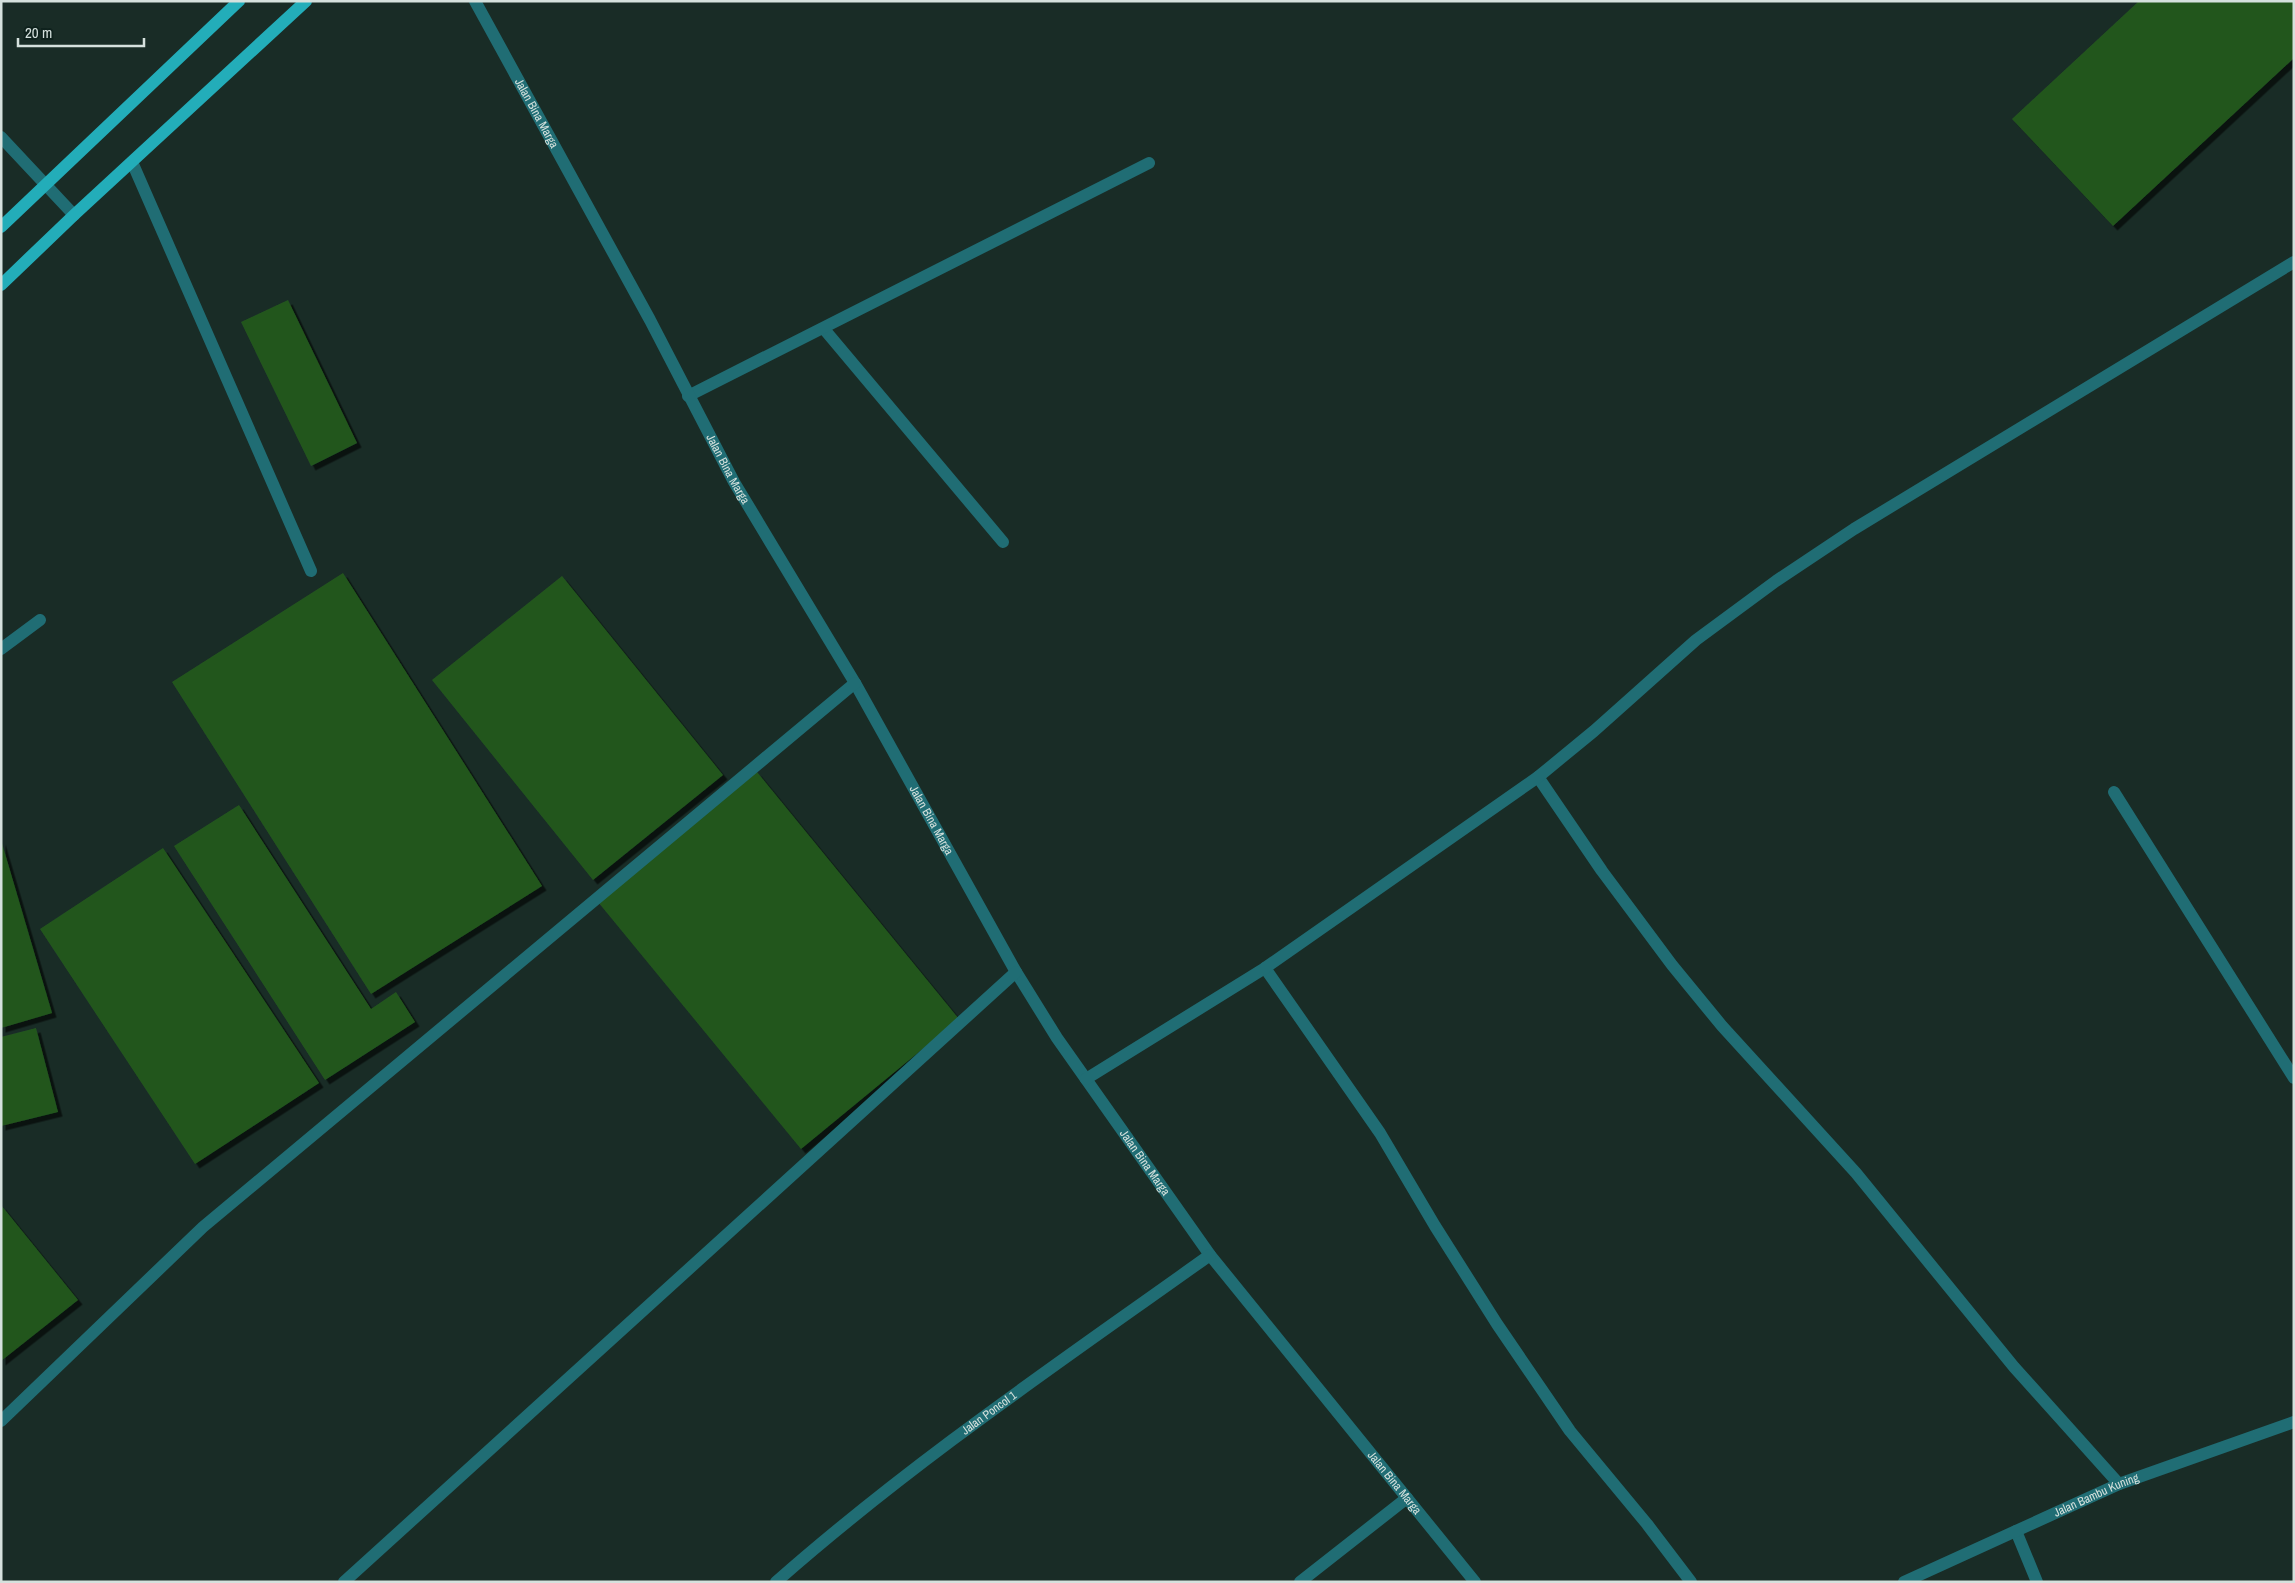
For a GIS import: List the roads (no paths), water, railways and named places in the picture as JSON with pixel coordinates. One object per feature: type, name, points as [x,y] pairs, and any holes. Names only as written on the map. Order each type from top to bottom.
[{"type":"main road","points":[[1,227],[239,1]]},
{"type":"main road","points":[[1,285],[306,1]]},
{"type":"street","name":"Jalan Bina Marga","points":[[475,1],[650,320],[734,482],[855,683],[1016,972],[1057,1038],[1210,1255],[1475,1582]]},
{"type":"street","points":[[1,137],[74,215]]},
{"type":"street","points":[[132,162],[311,571]]},
{"type":"street","points":[[688,396],[824,329],[1149,163]]},
{"type":"street","points":[[1086,1079],[1265,968],[1538,777],[1594,731],[1696,640],[1823,550],[1940,476],[2294,262]]},
{"type":"street","points":[[824,329],[1003,542]]},
{"type":"street","points":[[1,649],[40,620]]},
{"type":"street","points":[[1,1421],[203,1227],[855,683]]},
{"type":"street","points":[[1538,777],[1602,871],[1722,1026],[1856,1173],[2014,1368],[2119,1484]]},
{"type":"street","points":[[2114,792],[2294,1078]]},
{"type":"street","points":[[1265,968],[1380,1133],[1435,1226],[1497,1324],[1570,1431],[1647,1524],[1691,1582]]},
{"type":"street","points":[[344,1582],[1016,972]]},
{"type":"street","name":"Jalan Poncol 1","points":[[776,1582],[831,1534],[989,1413],[1210,1255]]},
{"type":"street","name":"Jalan Bambu Kuning","points":[[1904,1582],[2119,1484],[2294,1422]]},
{"type":"street","points":[[1300,1582],[1407,1498]]},
{"type":"street","points":[[2016,1531],[2036,1582]]}]
